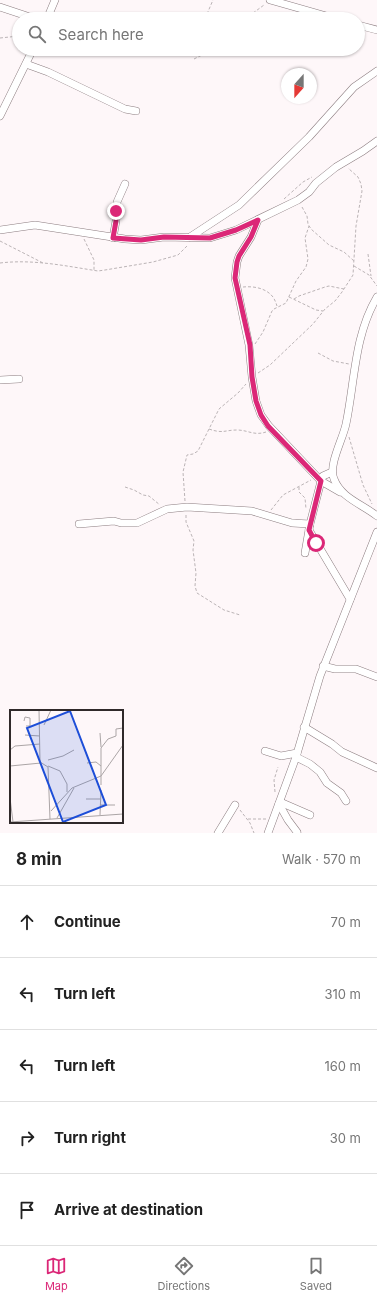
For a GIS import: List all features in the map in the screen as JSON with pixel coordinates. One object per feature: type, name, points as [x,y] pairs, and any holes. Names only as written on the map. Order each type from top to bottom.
[{"type":"street","points":[[50,12],[55,0]]},
{"type":"street","points":[[268,2],[309,12]]},
{"type":"street","points":[[0,7],[15,12]]},
{"type":"street","points":[[365,27],[377,30]]},
{"type":"street","points":[[0,116],[30,56]]},
{"type":"street","points":[[26,64],[48,72],[125,109],[136,111]]},
{"type":"street","points":[[192,237],[239,205],[309,137],[354,87],[377,71]]},
{"type":"street","points":[[0,230],[35,225],[113,238],[141,240],[164,237],[210,238],[236,230],[298,200],[343,163],[377,141]]},
{"type":"street","points":[[113,238],[117,202],[125,184]]},
{"type":"street","points":[[258,220],[251,237],[237,262],[235,278],[250,345],[252,377],[256,401],[261,415],[271,429],[319,479],[377,516]]},
{"type":"street","points":[[347,497],[336,484],[332,472],[345,429],[355,364],[364,325],[377,297]]},
{"type":"street","points":[[0,380],[19,378]]},
{"type":"street","points":[[305,553],[319,479],[332,472]]},
{"type":"street","points":[[79,524],[114,521],[121,523],[136,523],[171,508],[187,507],[252,511],[292,523],[310,524]]},
{"type":"street","points":[[310,524],[350,598]]},
{"type":"street","points":[[268,833],[296,755],[323,666],[377,532]]},
{"type":"street","points":[[323,666],[335,669],[356,669],[377,677]]},
{"type":"street","points":[[304,726],[342,752],[377,768]]},
{"type":"street","points":[[265,751],[281,756],[296,755],[320,772],[327,783],[341,793],[346,801]]},
{"type":"street","points":[[280,803],[310,815]]},
{"type":"street","points":[[280,803],[288,820],[297,832]]},
{"type":"street","points":[[218,833],[235,805]]},
{"type":"path","points":[[208,12],[212,0]]},
{"type":"path","points":[[255,12],[268,2]]},
{"type":"path","points":[[0,38],[12,37]]},
{"type":"path","points":[[194,59],[200,56]]},
{"type":"path","points":[[240,615],[224,610],[201,596],[195,590],[196,573],[193,550],[194,541],[187,525],[187,507],[184,495],[184,462],[187,454],[193,454],[198,451],[219,409],[238,393],[252,377],[262,371],[291,346],[324,311],[335,302],[354,275],[356,226],[362,191],[358,177],[343,163]]},
{"type":"path","points":[[283,200],[302,182],[315,175]]},
{"type":"path","points":[[298,200],[307,216],[311,229],[329,245],[341,250],[354,261]]},
{"type":"path","points":[[255,345],[263,332],[272,311],[286,303],[296,281],[305,270],[308,254],[305,238],[309,226]]},
{"type":"path","points":[[83,237],[94,260],[94,270]]},
{"type":"path","points":[[0,263],[43,263],[94,270],[105,270],[138,265],[178,255],[192,237]]},
{"type":"path","points":[[0,241],[43,263]]},
{"type":"path","points":[[368,254],[371,277]]},
{"type":"path","points":[[354,266],[364,271],[371,277],[377,286]]},
{"type":"path","points":[[294,299],[329,286],[345,289]]},
{"type":"path","points":[[237,288],[248,287],[262,289],[274,298],[278,307]]},
{"type":"path","points":[[289,297],[316,310],[324,311]]},
{"type":"path","points":[[318,353],[336,362],[355,364]]},
{"type":"path","points":[[209,429],[222,432],[240,430],[255,434],[263,433],[271,429]]},
{"type":"path","points":[[345,429],[353,447],[363,485],[372,505]]},
{"type":"path","points":[[268,516],[283,495],[299,486],[319,479]]},
{"type":"path","points":[[299,486],[299,492],[304,497],[310,524]]},
{"type":"path","points":[[125,487],[150,497],[160,504],[162,511]]},
{"type":"path","points":[[275,793],[274,780],[278,767]]},
{"type":"path","points":[[235,805],[248,819],[254,833]]},
{"type":"path","points":[[248,819],[273,819]]},
{"type":"route","points":[[116,211],[113,238],[141,240],[164,237],[210,238],[236,230],[258,220],[251,237],[239,256],[235,278],[250,345],[252,377],[256,401],[261,415],[268,426],[321,481],[309,530],[316,543]]}]
